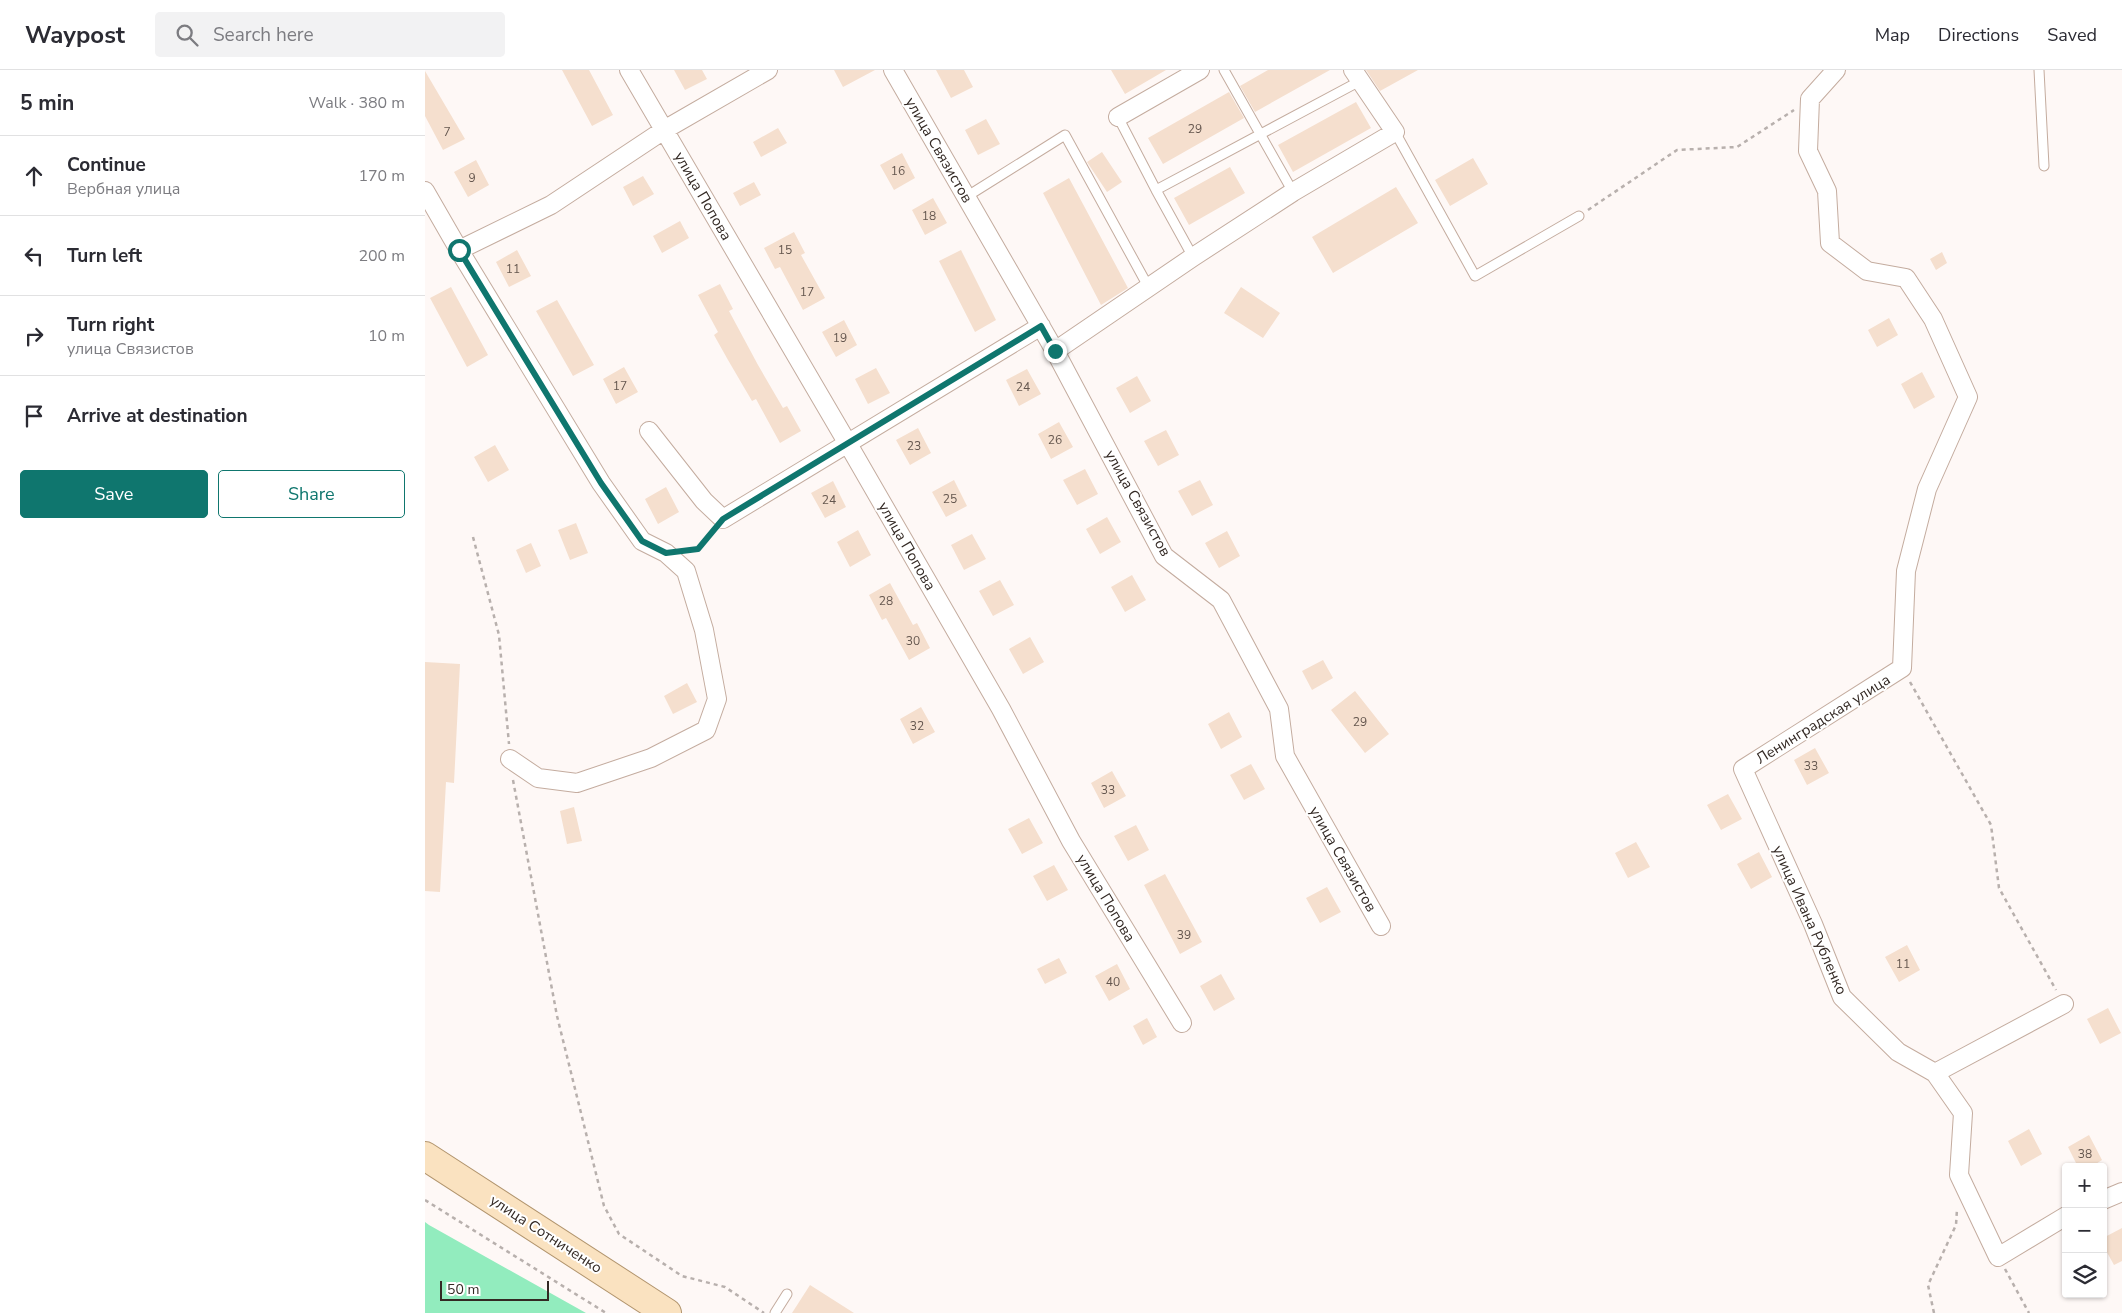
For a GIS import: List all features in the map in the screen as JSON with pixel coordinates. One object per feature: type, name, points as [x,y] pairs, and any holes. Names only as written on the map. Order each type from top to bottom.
[{"type":"main road","name":"улица Сотниченко","points":[[425,1156],[667,1313]]},
{"type":"street","name":"улица Попова","points":[[629,70],[1001,709],[1071,841],[1182,1023]]},
{"type":"street","points":[[459,250],[551,205],[664,130],[769,70]]},
{"type":"street","name":"улица Связистов","points":[[893,70],[1055,351],[1164,556],[1221,600],[1279,709],[1285,756],[1381,926]]},
{"type":"street","points":[[1119,117],[1200,70]]},
{"type":"street","points":[[1836,70],[1810,99],[1808,151],[1827,191],[1830,243],[1867,271],[1905,278],[1933,319],[1968,397],[1927,490],[1906,571],[1902,668]]},
{"type":"street","points":[[1055,351],[1193,257],[1293,192],[1395,132],[1356,76]]},
{"type":"street","points":[[425,191],[601,483],[642,541],[666,553],[686,570],[704,630],[717,699],[706,730],[651,758],[577,783],[538,778],[510,759]]},
{"type":"street","points":[[649,431],[703,501],[723,519],[1041,326]]},
{"type":"street","name":"Ленинградская улица","points":[[1743,769],[1902,668]]},
{"type":"street","name":"улица Ивана Рубленко","points":[[1743,769],[1813,924],[1842,997],[1898,1052],[1935,1073],[1963,1113],[1959,1175],[1998,1257]]},
{"type":"street","points":[[1935,1073],[2064,1004]]},
{"type":"street","points":[[2107,1198],[2122,1192]]},
{"type":"street","points":[[1998,1257],[2062,1218]]},
{"type":"lane","points":[[1224,70],[1293,192]]},
{"type":"lane","points":[[2039,70],[2044,166]]},
{"type":"lane","points":[[1156,190],[1261,134],[1356,76]]},
{"type":"lane","points":[[1119,117],[1193,257]]},
{"type":"lane","points":[[1395,132],[1475,276],[1579,216]]},
{"type":"lane","points":[[966,197],[1065,135],[1149,288]]},
{"type":"lane","points":[[775,1313],[787,1294]]},
{"type":"path","points":[[1579,216],[1677,150],[1737,146],[1810,99]]},
{"type":"path","points":[[666,553],[698,549],[723,519]]},
{"type":"path","points":[[473,537],[499,635],[510,759],[557,1016],[604,1206],[619,1234],[682,1276],[725,1288],[765,1313]]},
{"type":"path","points":[[1902,668],[1991,825],[1999,888],[2064,1004]]},
{"type":"path","points":[[425,1200],[606,1313]]},
{"type":"path","points":[[1934,1313],[1927,1285],[1956,1225],[1957,1208]]},
{"type":"path","points":[[1998,1257],[2029,1313]]},
{"type":"green space","points":[[425,1222],[429,1225],[586,1313],[425,1313]]},
{"type":"building","points":[[562,70],[589,70],[613,115],[592,126]]},
{"type":"building","points":[[674,70],[702,70],[707,79],[685,90]]},
{"type":"building","points":[[834,70],[875,70],[843,87]]},
{"type":"building","points":[[936,70],[964,70],[973,87],[951,98]]},
{"type":"building","points":[[1111,70],[1166,70],[1125,94]]},
{"type":"building","points":[[1268,70],[1330,70],[1255,112],[1240,86]]},
{"type":"building","points":[[1366,70],[1418,70],[1380,91]]},
{"type":"building","points":[[425,71],[465,139],[443,150],[425,116]]},
{"type":"building","points":[[1229,92],[1244,118],[1163,164],[1148,138]]},
{"type":"building","points":[[1356,102],[1371,128],[1293,172],[1278,145]]},
{"type":"building","points":[[986,119],[1000,144],[978,155],[965,130]]},
{"type":"building","points":[[778,128],[787,143],[761,157],[753,142]]},
{"type":"building","points":[[1102,152],[1122,182],[1107,192],[1087,162]]},
{"type":"building","points":[[902,153],[915,178],[894,190],[880,165]]},
{"type":"building","points":[[1473,158],[1488,184],[1450,206],[1435,180]]},
{"type":"building","points":[[476,160],[489,185],[468,197],[454,172]]},
{"type":"building","points":[[1230,167],[1245,193],[1189,225],[1174,198]]},
{"type":"building","points":[[643,176],[654,194],[633,206],[623,187]]},
{"type":"building","points":[[1069,178],[1128,288],[1101,305],[1043,193]]},
{"type":"building","points":[[754,182],[761,195],[740,206],[733,193]]},
{"type":"building","points":[[1396,187],[1418,223],[1333,273],[1312,237]]},
{"type":"building","points":[[933,198],[947,223],[925,235],[912,210]]},
{"type":"building","points":[[680,221],[689,238],[662,253],[653,236]]},
{"type":"building","points":[[794,232],[805,253],[801,255],[825,298],[803,310],[780,267],[775,269],[764,248]]},
{"type":"building","points":[[517,250],[531,276],[509,287],[496,262]]},
{"type":"building","points":[[961,250],[996,320],[975,332],[939,261]]},
{"type":"building","points":[[1942,252],[1947,263],[1936,270],[1930,259]]},
{"type":"building","points":[[720,284],[733,309],[729,311],[758,365],[783,408],[787,406],[801,431],[780,443],[756,399],[752,401],[714,335],[718,332],[698,295]]},
{"type":"building","points":[[451,287],[488,355],[467,367],[430,298]]},
{"type":"building","points":[[1241,287],[1280,313],[1263,338],[1224,313]]},
{"type":"building","points":[[557,300],[594,365],[573,376],[536,311]]},
{"type":"building","points":[[1889,318],[1898,335],[1877,347],[1868,330]]},
{"type":"building","points":[[844,320],[857,345],[836,357],[822,332]]},
{"type":"building","points":[[624,367],[638,392],[616,404],[603,379]]},
{"type":"building","points":[[876,368],[890,393],[868,404],[855,379]]},
{"type":"building","points":[[1027,369],[1041,394],[1019,406],[1006,380]]},
{"type":"building","points":[[1922,372],[1935,397],[1914,409],[1901,384]]},
{"type":"building","points":[[1137,376],[1151,401],[1130,413],[1116,388]]},
{"type":"building","points":[[1059,422],[1073,447],[1051,459],[1038,434]]},
{"type":"building","points":[[918,428],[931,453],[910,465],[896,440]]},
{"type":"building","points":[[1166,430],[1179,455],[1158,466],[1144,441]]},
{"type":"building","points":[[495,445],[509,470],[488,482],[474,457]]},
{"type":"building","points":[[1085,469],[1098,494],[1077,505],[1063,480]]},
{"type":"building","points":[[954,480],[967,506],[946,517],[932,492]]},
{"type":"building","points":[[1200,480],[1213,505],[1192,516],[1178,491]]},
{"type":"building","points":[[833,481],[846,507],[825,518],[811,493]]},
{"type":"building","points":[[666,487],[679,512],[658,524],[645,499]]},
{"type":"building","points":[[1107,517],[1121,542],[1100,554],[1086,529]]},
{"type":"building","points":[[576,523],[588,553],[570,560],[558,530]]},
{"type":"building","points":[[858,530],[871,555],[850,567],[837,542]]},
{"type":"building","points":[[1227,531],[1240,556],[1219,568],[1205,543]]},
{"type":"building","points":[[972,534],[986,559],[964,570],[951,545]]},
{"type":"building","points":[[531,543],[541,566],[526,573],[516,550]]},
{"type":"building","points":[[1132,575],[1146,600],[1125,612],[1111,587]]},
{"type":"building","points":[[1000,580],[1014,605],[993,616],[979,591]]},
{"type":"building","points":[[890,583],[913,625],[917,623],[930,648],[909,660],[886,618],[882,620],[869,595]]},
{"type":"building","points":[[1030,637],[1044,662],[1023,674],[1009,649]]},
{"type":"building","points":[[1323,660],[1333,678],[1312,690],[1302,671]]},
{"type":"building","points":[[425,662],[460,664],[454,783],[446,782],[440,892],[425,891]]},
{"type":"building","points":[[687,683],[697,702],[673,714],[664,696]]},
{"type":"building","points":[[1355,691],[1389,734],[1365,753],[1331,710]]},
{"type":"building","points":[[921,707],[935,732],[913,744],[900,719]]},
{"type":"building","points":[[1229,712],[1242,737],[1221,749],[1208,724]]},
{"type":"building","points":[[1815,748],[1829,773],[1807,785],[1794,760]]},
{"type":"building","points":[[1251,764],[1265,789],[1244,800],[1230,775]]},
{"type":"building","points":[[1112,771],[1126,796],[1104,808],[1091,783]]},
{"type":"building","points":[[1728,794],[1742,819],[1721,830],[1707,805]]},
{"type":"building","points":[[574,807],[582,841],[567,844],[560,811]]},
{"type":"building","points":[[1029,818],[1043,843],[1022,854],[1008,829]]},
{"type":"building","points":[[1136,825],[1149,850],[1128,861],[1114,836]]},
{"type":"building","points":[[1636,842],[1650,867],[1628,878],[1615,853]]},
{"type":"building","points":[[1759,852],[1772,877],[1751,889],[1737,864]]},
{"type":"building","points":[[1054,865],[1068,890],[1047,901],[1033,876]]},
{"type":"building","points":[[1165,874],[1202,942],[1180,954],[1144,885]]},
{"type":"building","points":[[1327,887],[1341,912],[1320,923],[1306,898]]},
{"type":"building","points":[[1907,945],[1920,970],[1899,982],[1885,957]]},
{"type":"building","points":[[1059,958],[1067,973],[1045,984],[1037,969]]},
{"type":"building","points":[[1117,964],[1130,989],[1109,1001],[1095,976]]},
{"type":"building","points":[[1221,974],[1235,999],[1214,1011],[1200,986]]},
{"type":"building","points":[[2108,1008],[2121,1033],[2100,1044],[2087,1019]]},
{"type":"building","points":[[1147,1018],[1157,1037],[1143,1045],[1133,1026]]},
{"type":"building","points":[[2029,1129],[2042,1154],[2021,1166],[2008,1141]]},
{"type":"building","points":[[2089,1135],[2102,1160],[2097,1163],[2076,1163],[2068,1147]]},
{"type":"building","points":[[2122,1228],[2122,1261],[2114,1265],[2107,1252],[2107,1236]]},
{"type":"building","points":[[810,1285],[854,1313],[792,1313]]},
{"type":"route","points":[[459,250],[601,483],[642,541],[666,553],[698,549],[723,519],[1041,326],[1055,351]]}]
